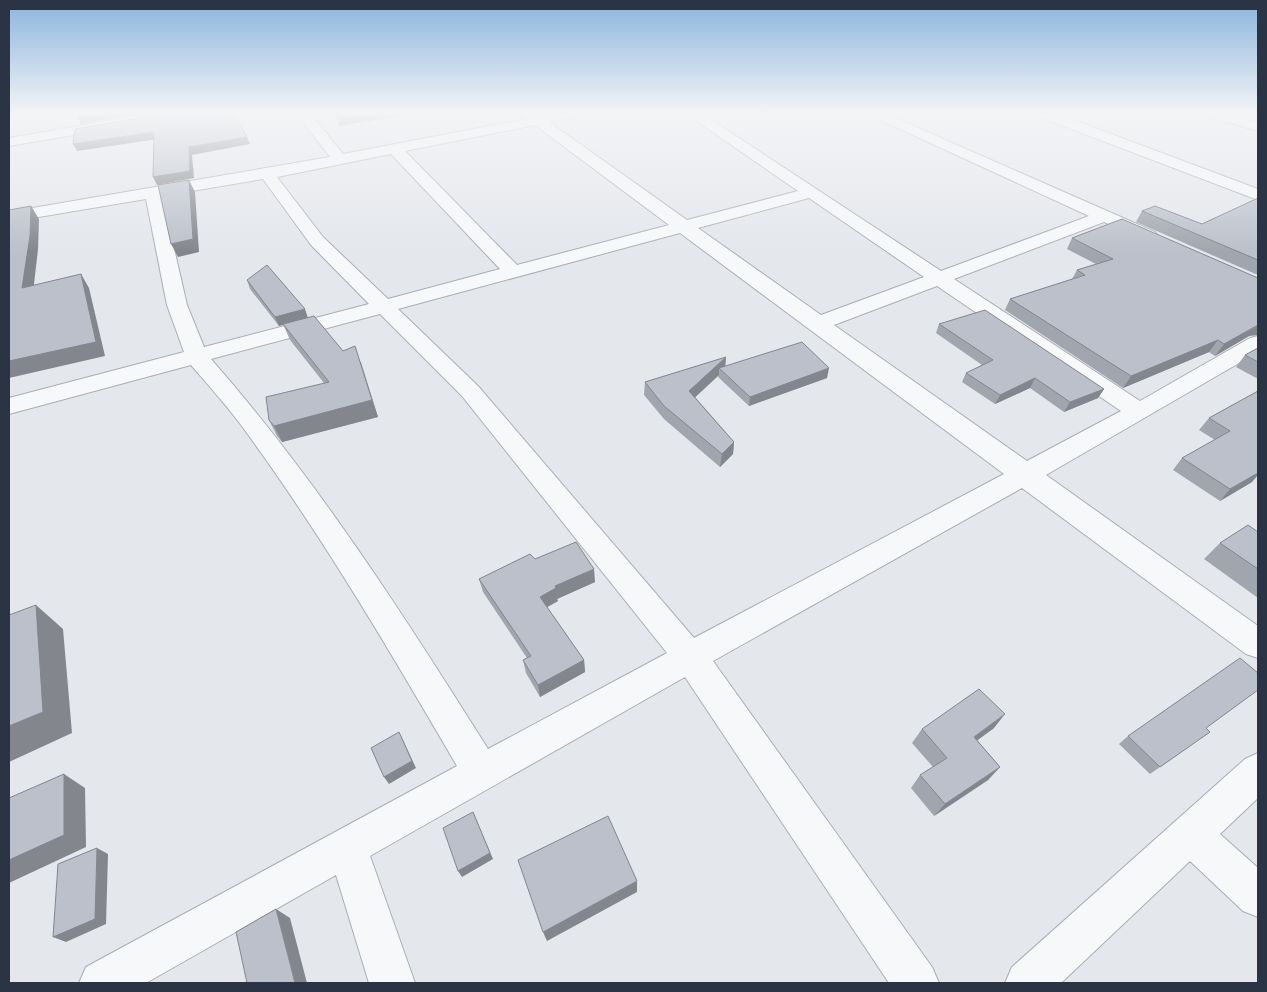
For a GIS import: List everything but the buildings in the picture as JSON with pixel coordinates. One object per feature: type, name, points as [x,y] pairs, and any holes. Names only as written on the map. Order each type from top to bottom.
[{"type":"street","points":[[9,217],[153,194],[343,159]]},
{"type":"street","points":[[404,159],[513,272]]},
{"type":"street","points":[[591,159],[1258,644]]},
{"type":"street","points":[[760,159],[1139,412]]},
{"type":"street","points":[[977,159],[1168,244]]},
{"type":"street","points":[[1164,159],[1258,195]]},
{"type":"street","points":[[267,174],[317,241],[470,391],[690,657],[916,983]]},
{"type":"street","points":[[9,406],[386,307],[682,225],[810,193]]},
{"type":"street","points":[[153,194],[177,305],[197,357],[252,422],[320,514],[392,623],[481,772]]},
{"type":"street","points":[[818,324],[1105,216]]},
{"type":"street","points":[[102,983],[1024,473],[1139,412],[1258,342]]},
{"type":"street","points":[[1028,983],[1258,772]]},
{"type":"street","points":[[1190,834],[1258,896]]},
{"type":"street","points":[[347,847],[392,983]]}]
